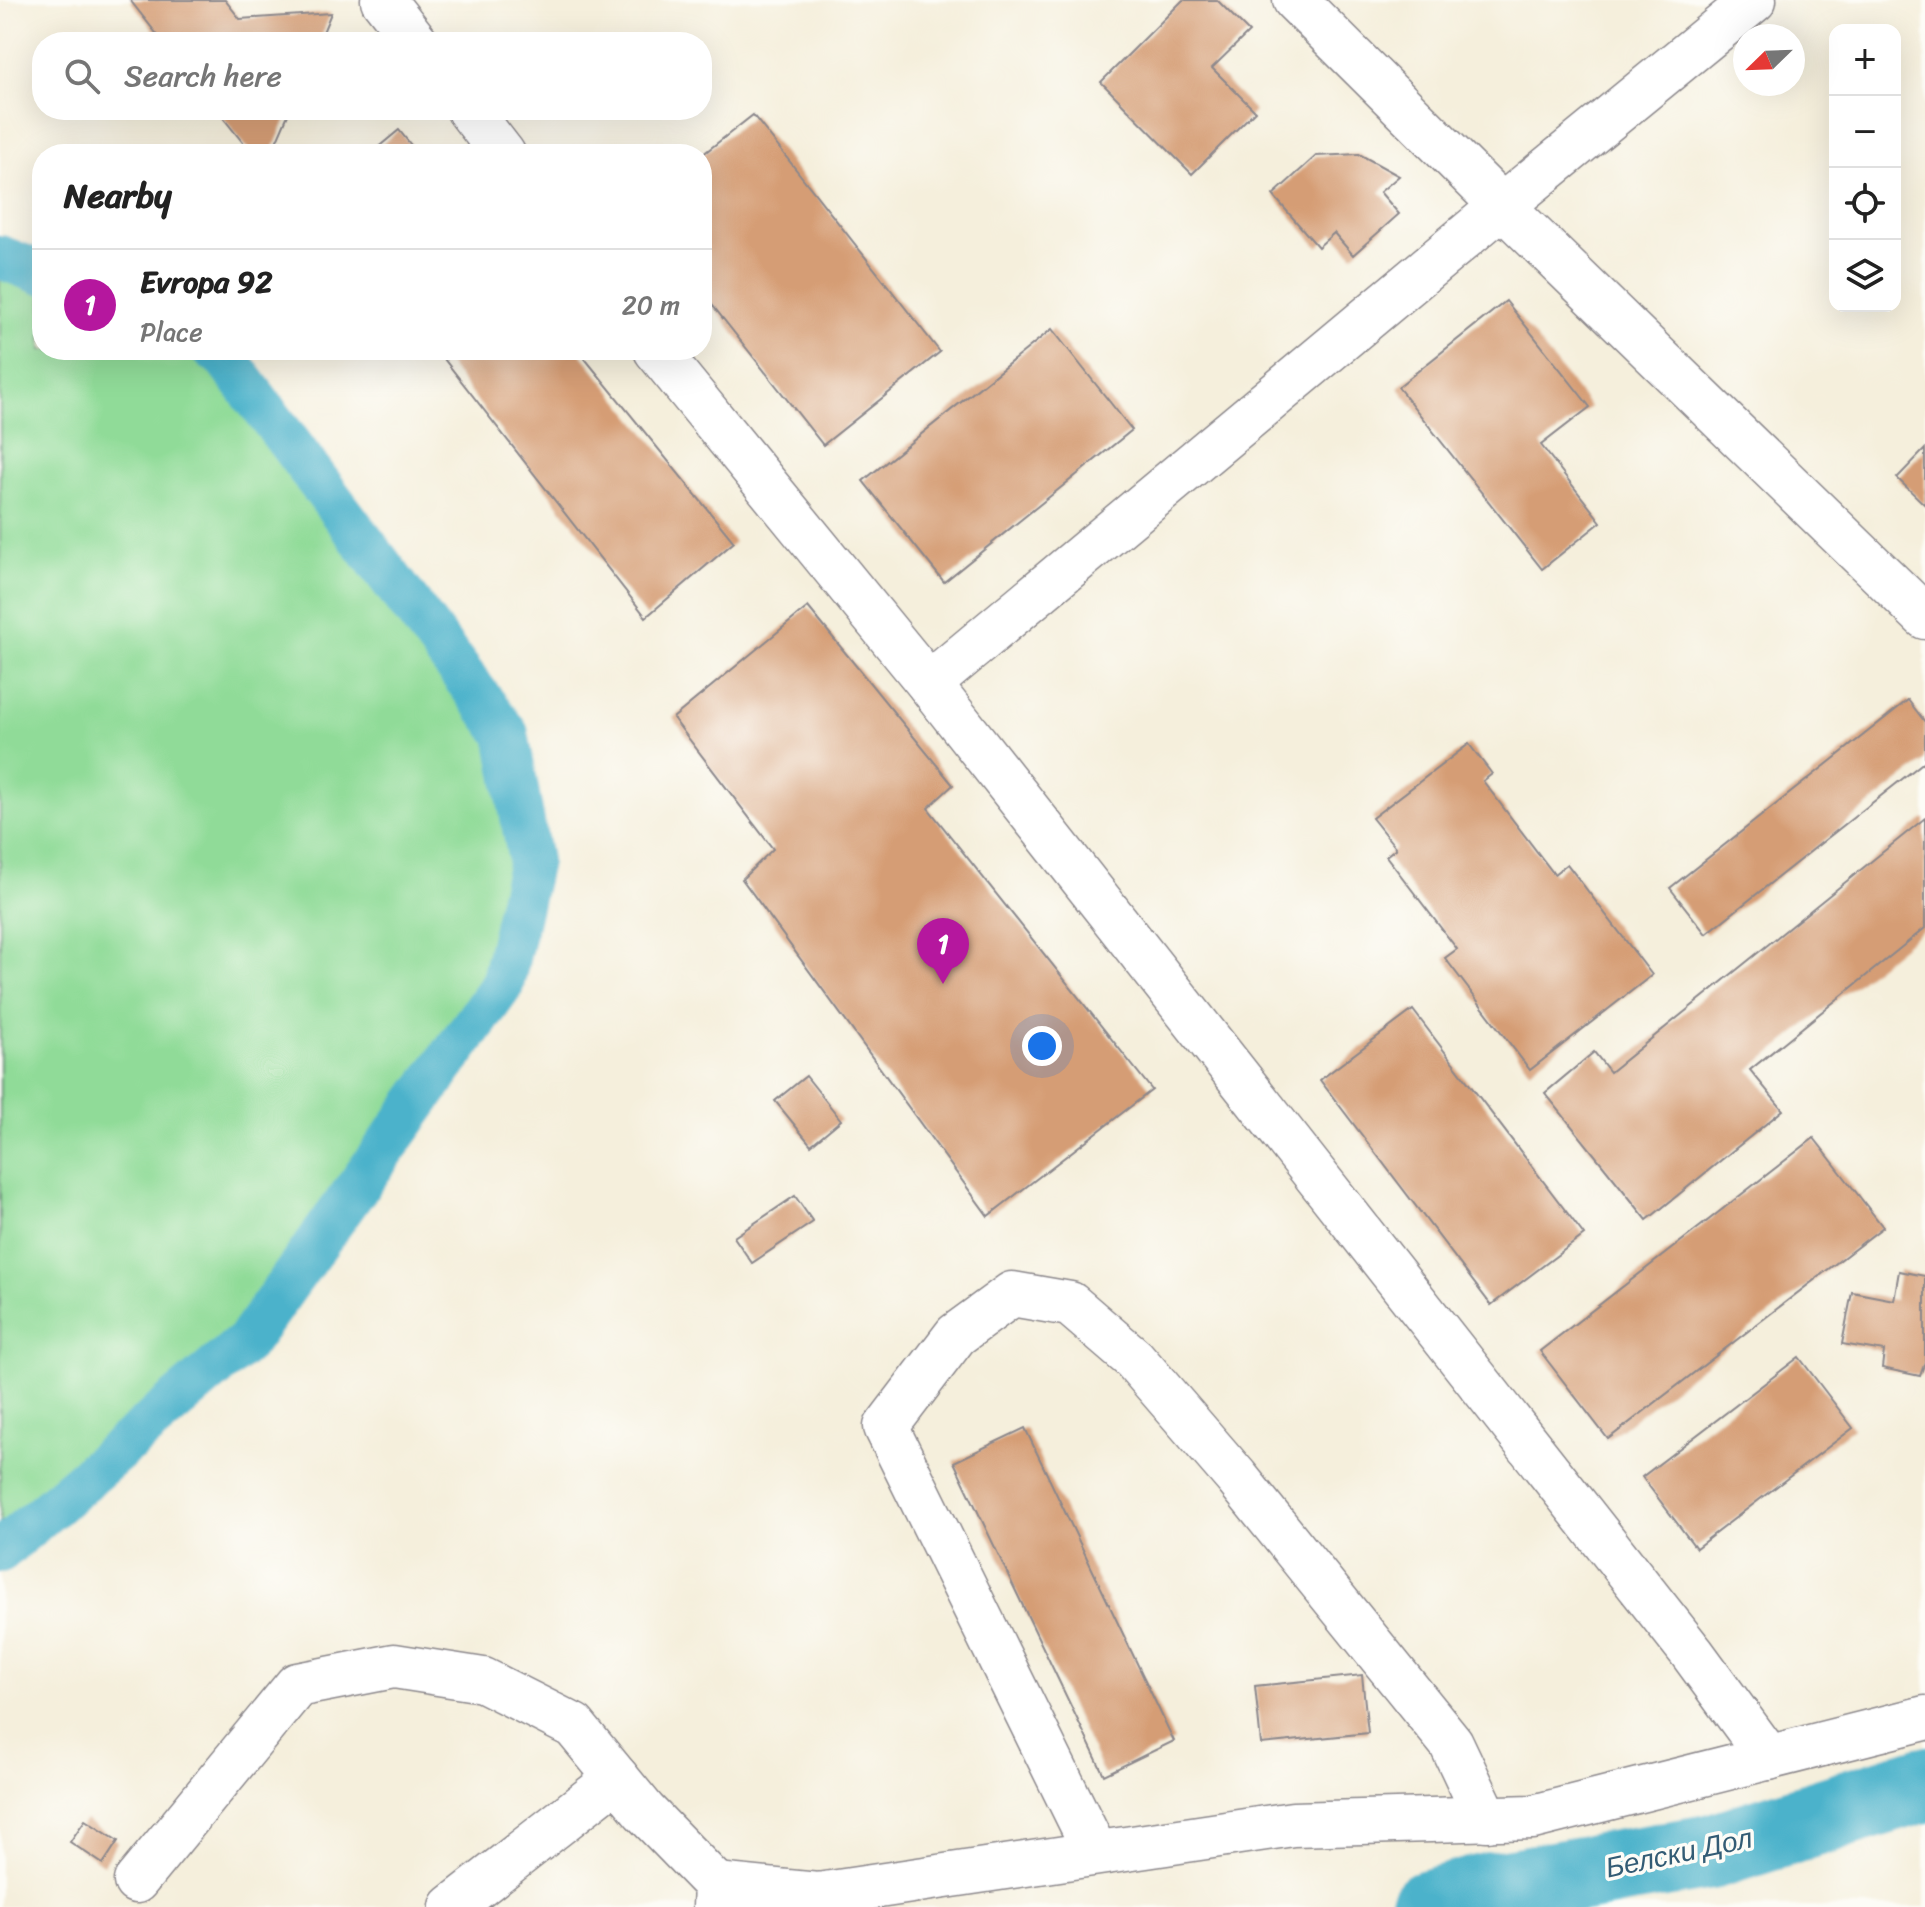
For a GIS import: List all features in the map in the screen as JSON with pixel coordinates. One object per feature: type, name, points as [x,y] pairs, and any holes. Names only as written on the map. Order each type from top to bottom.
[{"type":"street","points":[[383,0],[408,32]]},
{"type":"street","points":[[1295,0],[1925,617]]},
{"type":"street","points":[[929,684],[1754,0]]},
{"type":"street","points":[[477,120],[495,144]]},
{"type":"street","points":[[664,360],[929,684],[1674,1630],[1769,1758]]},
{"type":"street","points":[[1095,1851],[886,1427],[956,1335],[1012,1294],[1070,1304],[1134,1359],[1236,1477],[1451,1743],[1487,1819]]},
{"type":"street","points":[[136,1881],[297,1685],[394,1666],[483,1680],[574,1726],[716,1896],[818,1895],[1095,1851],[1293,1824],[1533,1817],[1925,1718]]},
{"type":"street","points":[[452,1907],[617,1778]]},
{"type":"green space","points":[[0,257],[32,269],[32,360],[227,360],[507,734],[530,861],[502,985],[247,1341],[0,1551]]},
{"type":"building","points":[[130,0],[225,0],[240,19],[331,13],[323,32],[155,32]]},
{"type":"building","points":[[1183,0],[1217,0],[1249,32],[1212,68],[1255,111],[1192,174],[1101,82]]},
{"type":"building","points":[[753,115],[940,352],[823,445],[712,305],[712,147]]},
{"type":"building","points":[[225,120],[286,120],[275,144],[244,144]]},
{"type":"building","points":[[399,130],[410,144],[382,144]]},
{"type":"building","points":[[1359,154],[1399,176],[1380,192],[1399,214],[1353,255],[1334,233],[1318,247],[1273,195],[1316,156]]},
{"type":"building","points":[[1506,301],[1590,407],[1541,445],[1601,522],[1542,569],[1398,387]]},
{"type":"building","points":[[1052,329],[1132,430],[944,582],[863,481]]},
{"type":"building","points":[[445,360],[586,360],[734,542],[646,617]]},
{"type":"building","points":[[1925,449],[1925,505],[1897,478]]},
{"type":"building","points":[[808,607],[953,785],[928,808],[1152,1090],[988,1216],[742,879],[773,849],[673,718]]},
{"type":"building","points":[[1908,700],[1925,722],[1925,761],[1706,934],[1670,888]]},
{"type":"building","points":[[1469,744],[1492,774],[1483,781],[1554,874],[1567,864],[1652,975],[1530,1070],[1445,958],[1457,949],[1386,856],[1396,848],[1372,818]]},
{"type":"building","points":[[1925,818],[1925,928],[1750,1070],[1783,1110],[1647,1220],[1545,1093],[1594,1052],[1610,1072]]},
{"type":"building","points":[[1413,1010],[1584,1235],[1491,1305],[1320,1080]]},
{"type":"building","points":[[806,1076],[841,1120],[811,1145],[775,1101]]},
{"type":"building","points":[[1814,1138],[1883,1227],[1608,1439],[1540,1351]]},
{"type":"building","points":[[795,1196],[813,1222],[752,1263],[734,1237]]},
{"type":"building","points":[[1899,1271],[1925,1276],[1925,1362],[1920,1376],[1882,1368],[1884,1351],[1842,1344],[1852,1292],[1894,1300]]},
{"type":"building","points":[[1799,1357],[1853,1428],[1696,1548],[1642,1477]]},
{"type":"building","points":[[1025,1428],[1174,1741],[1104,1775],[954,1462]]},
{"type":"building","points":[[1362,1675],[1368,1733],[1261,1744],[1255,1686]]},
{"type":"building","points":[[85,1820],[118,1841],[103,1864],[70,1842]]},
{"type":"waterway","points":[[0,257],[32,269]]},
{"type":"waterway","points":[[0,1551],[247,1341],[502,985],[530,861],[507,734],[227,360]]},
{"type":"waterway","name":"Белски Дол","points":[[1428,1907],[1495,1889],[1710,1852],[1925,1784]]},
{"type":"place","name":"Evropa 92","points":[[943,984]]}]
